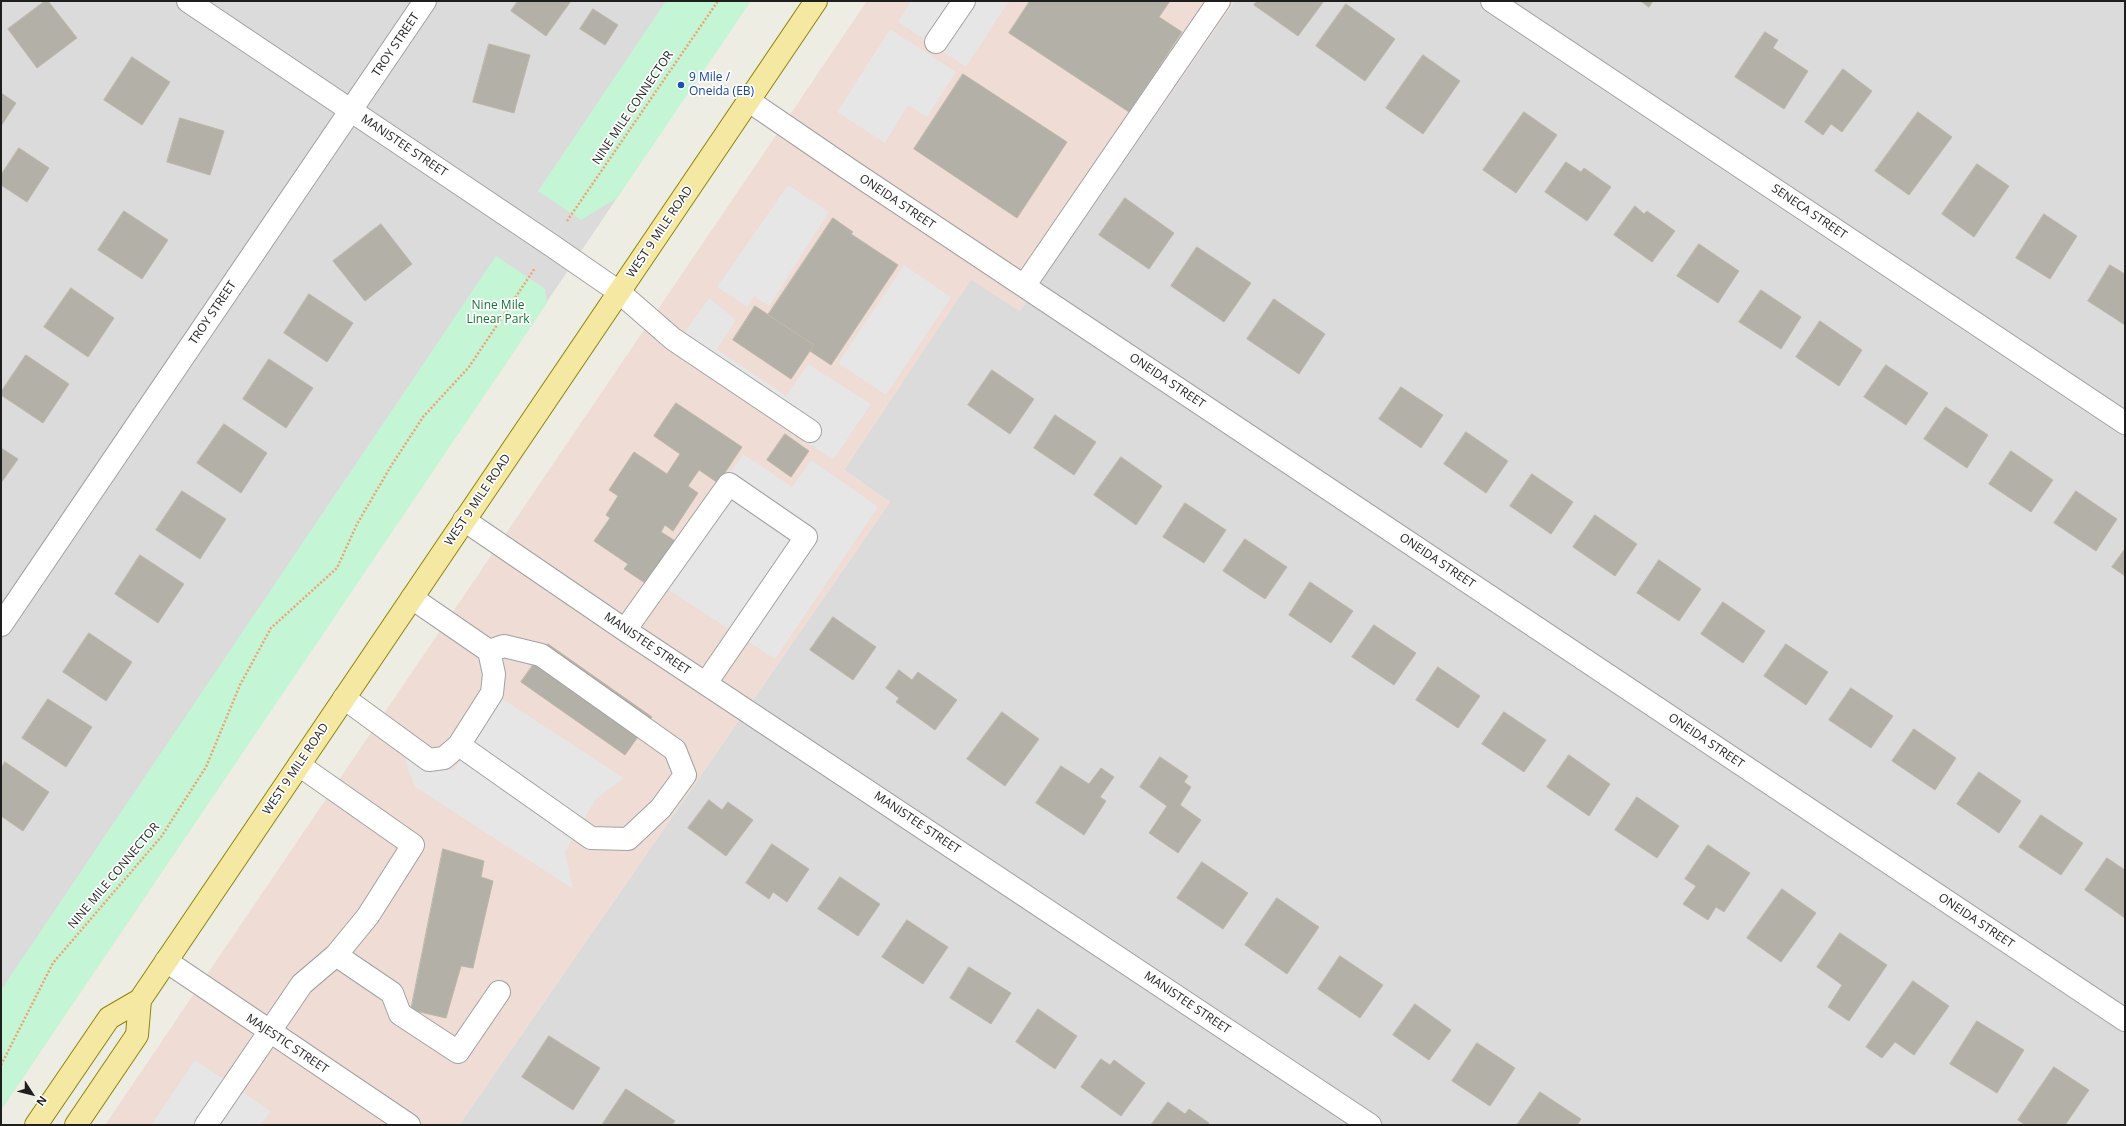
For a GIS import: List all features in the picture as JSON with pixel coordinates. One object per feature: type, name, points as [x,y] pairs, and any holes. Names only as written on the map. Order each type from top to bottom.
[{"type":"main road","name":"WEST 9 MILE ROAD","points":[[36,1125],[109,1018],[140,1000],[816,1]]},
{"type":"main road","name":"WEST 9 MILE ROAD","points":[[76,1125],[137,1035],[140,1000]]},
{"type":"street","name":"MANISTEE STREET","points":[[188,1],[619,292],[673,339],[810,431]]},
{"type":"street","name":"TROY STREET","points":[[1,625],[425,1]]},
{"type":"street","points":[[936,42],[964,1]]},
{"type":"street","points":[[1024,286],[1219,1]]},
{"type":"street","name":"SENECA STREET","points":[[1492,1],[2125,423]]},
{"type":"street","name":"ONEIDA STREET","points":[[749,101],[2125,1020]]},
{"type":"street","points":[[625,630],[729,484],[806,537],[706,682]]},
{"type":"street","name":"MANISTEE STREET","points":[[464,520],[625,630],[706,682],[1370,1125]]},
{"type":"street","points":[[344,698],[429,760],[444,758],[459,745],[492,693],[494,674],[489,651],[412,598]]},
{"type":"street","points":[[459,745],[591,838],[628,839],[661,808],[685,775],[675,750],[540,655],[504,646],[489,651]]},
{"type":"street","points":[[206,1125],[302,984],[336,955],[368,916],[413,845],[299,765]]},
{"type":"street","points":[[336,955],[392,993],[400,1014],[458,1052],[499,992]]},
{"type":"street","name":"MAJESTIC STREET","points":[[166,961],[269,1032],[409,1125]]},
{"type":"path","name":"NINE MILE CONNECTOR","points":[[564,225],[718,1]]},
{"type":"path","name":"NINE MILE CONNECTOR","points":[[1,1065],[53,963],[161,837],[206,767],[240,685],[271,628],[337,568],[357,524],[419,423],[469,367],[536,267]]},
{"type":"shaded area","points":[[1,1],[750,1],[1,1110]]},
{"type":"shaded area","points":[[867,1],[1235,1],[1020,311],[971,280],[844,470],[890,502],[459,1125],[105,1125]]},
{"type":"shaded area","points":[[911,1],[1009,1],[966,67],[898,22]]},
{"type":"shaded area","points":[[1235,1],[2125,1],[2125,1125],[459,1125],[890,502],[844,470],[971,279],[1020,311]]},
{"type":"shaded area","points":[[890,29],[956,72],[927,117],[908,105],[885,143],[837,112]]},
{"type":"shaded area","points":[[788,185],[829,212],[769,306],[754,296],[747,307],[717,287]]},
{"type":"shaded area","points":[[904,265],[951,297],[886,395],[838,363]]},
{"type":"shaded area","points":[[709,298],[736,320],[717,349],[786,396],[808,364],[871,404],[833,460],[672,350]]},
{"type":"shaded area","points":[[743,454],[792,487],[811,460],[878,507],[775,659],[655,581]]},
{"type":"shaded area","points":[[501,698],[624,778],[596,799],[565,852],[573,889],[415,787],[403,755],[454,770]]},
{"type":"shaded area","points":[[195,1060],[271,1111],[261,1125],[151,1125]]},
{"type":"green space","points":[[666,1],[751,1],[617,198],[581,220],[538,191]]},
{"type":"green space","name":"Nine Mile Linear Park","points":[[496,256],[545,289],[547,303],[1,1110],[1,990]]},
{"type":"building","points":[[45,1],[48,1],[77,38],[37,68],[8,29]]},
{"type":"building","points":[[518,1],[571,1],[546,36],[511,11]]},
{"type":"building","points":[[1030,1],[1170,1],[1159,17],[1182,32],[1129,112],[1009,33]]},
{"type":"building","points":[[1257,1],[1324,1],[1298,36],[1254,5]]},
{"type":"building","points":[[1641,1],[1653,1],[1649,7]]},
{"type":"building","points":[[1346,4],[1395,39],[1365,81],[1316,46]]},
{"type":"building","points":[[593,9],[618,25],[605,45],[580,29]]},
{"type":"building","points":[[1765,32],[1778,40],[1773,48],[1808,71],[1784,109],[1735,77]]},
{"type":"building","points":[[489,44],[530,55],[514,113],[473,102]]},
{"type":"building","points":[[1423,55],[1460,81],[1423,134],[1386,108]]},
{"type":"building","points":[[132,57],[170,82],[142,125],[104,100]]},
{"type":"building","points":[[1843,69],[1872,91],[1842,132],[1831,124],[1823,135],[1805,122]]},
{"type":"building","points":[[963,74],[1067,142],[1017,218],[914,149]]},
{"type":"building","points":[[1,93],[16,103],[1,126]]},
{"type":"building","points":[[1524,112],[1557,135],[1516,193],[1483,170]]},
{"type":"building","points":[[1918,112],[1952,137],[1909,195],[1875,171]]},
{"type":"building","points":[[180,118],[224,131],[210,175],[167,162]]},
{"type":"building","points":[[19,148],[49,168],[27,202],[1,185],[1,175]]},
{"type":"building","points":[[1566,162],[1581,172],[1584,168],[1611,187],[1587,221],[1545,192]]},
{"type":"building","points":[[1977,164],[2009,186],[1974,237],[1942,214]]},
{"type":"building","points":[[1125,198],[1174,233],[1149,269],[1099,235]]},
{"type":"building","points":[[1635,206],[1644,214],[1647,211],[1675,231],[1652,262],[1614,235]]},
{"type":"building","points":[[124,211],[168,240],[142,279],[98,250]]},
{"type":"building","points":[[2044,214],[2077,236],[2050,279],[2016,258]]},
{"type":"building","points":[[833,218],[853,232],[851,234],[898,265],[831,365],[810,351],[814,345],[768,315]]},
{"type":"building","points":[[381,224],[412,264],[365,301],[333,261]]},
{"type":"building","points":[[1699,244],[1739,271],[1718,303],[1677,276]]},
{"type":"building","points":[[1197,247],[1251,283],[1224,322],[1171,286]]},
{"type":"building","points":[[2110,265],[2125,274],[2125,325],[2088,301]]},
{"type":"building","points":[[71,288],[114,318],[88,357],[44,327]]},
{"type":"building","points":[[1761,290],[1801,317],[1781,349],[1739,322]]},
{"type":"building","points":[[309,294],[353,323],[327,362],[284,333]]},
{"type":"building","points":[[1274,299],[1325,334],[1299,374],[1247,339]]},
{"type":"building","points":[[755,306],[814,345],[791,379],[733,340]]},
{"type":"building","points":[[1820,321],[1862,350],[1839,386],[1796,357]]},
{"type":"building","points":[[26,355],[69,384],[43,423],[1,395],[1,392]]},
{"type":"building","points":[[269,359],[313,388],[286,428],[243,399]]},
{"type":"building","points":[[1886,365],[1928,393],[1906,425],[1864,397]]},
{"type":"building","points":[[992,370],[1034,399],[1010,434],[968,405]]},
{"type":"building","points":[[1401,387],[1443,415],[1421,448],[1379,419]]},
{"type":"building","points":[[676,403],[742,447],[718,483],[699,470],[688,486],[698,493],[673,531],[665,525],[661,532],[677,542],[648,585],[624,569],[628,564],[594,541],[610,518],[606,515],[618,496],[609,490],[634,452],[667,474],[680,454],[654,436]]},
{"type":"building","points":[[1946,407],[1988,435],[1967,468],[1924,439]]},
{"type":"building","points":[[1055,415],[1096,442],[1074,475],[1034,448]]},
{"type":"building","points":[[224,424],[267,453],[241,493],[197,463]]},
{"type":"building","points":[[1466,432],[1508,461],[1486,493],[1444,464]]},
{"type":"building","points":[[785,434],[809,451],[791,477],[767,460]]},
{"type":"building","points":[[1,448],[18,459],[1,483]]},
{"type":"building","points":[[2011,451],[2053,480],[2031,512],[1989,484]]},
{"type":"building","points":[[1121,457],[1162,486],[1136,525],[1094,495]]},
{"type":"building","points":[[1532,474],[1573,502],[1551,534],[1510,506]]},
{"type":"building","points":[[182,491],[226,519],[200,559],[156,530]]},
{"type":"building","points":[[2076,491],[2117,519],[2096,551],[2054,523]]},
{"type":"building","points":[[1185,503],[1226,530],[1204,563],[1163,537]]},
{"type":"building","points":[[1595,515],[1637,544],[1615,576],[1573,547]]},
{"type":"building","points":[[1245,539],[1287,567],[1265,599],[1223,571]]},
{"type":"building","points":[[2125,549],[2125,576],[2112,567]]},
{"type":"building","points":[[140,555],[184,584],[158,623],[115,594]]},
{"type":"building","points":[[1659,560],[1701,589],[1679,621],[1637,593]]},
{"type":"building","points":[[1310,582],[1353,611],[1331,643],[1289,615]]},
{"type":"building","points":[[1723,602],[1765,631],[1743,663],[1701,634]]},
{"type":"building","points":[[833,617],[876,647],[853,680],[810,650]]},
{"type":"building","points":[[1374,625],[1416,653],[1394,685],[1352,657]]},
{"type":"building","points":[[89,633],[132,662],[106,701],[63,672]]},
{"type":"building","points":[[548,644],[652,717],[625,755],[521,682]]},
{"type":"building","points":[[1786,644],[1828,672],[1806,705],[1764,676]]},
{"type":"building","points":[[1438,667],[1480,696],[1458,728],[1416,700]]},
{"type":"building","points":[[899,670],[912,680],[918,672],[957,700],[935,730],[896,702],[899,698],[886,688]]},
{"type":"building","points":[[1851,688],[1893,716],[1871,748],[1829,720]]},
{"type":"building","points":[[48,699],[92,727],[66,767],[22,738]]},
{"type":"building","points":[[1002,712],[1039,739],[1005,786],[967,759]]},
{"type":"building","points":[[1504,712],[1546,740],[1524,772],[1482,744]]},
{"type":"building","points":[[1914,729],[1956,758],[1935,790],[1892,761]]},
{"type":"building","points":[[1569,755],[1610,784],[1589,816],[1547,787]]},
{"type":"building","points":[[1160,757],[1188,776],[1184,782],[1191,787],[1180,805],[1201,820],[1178,853],[1149,833],[1167,806],[1140,787]]},
{"type":"building","points":[[5,762],[49,792],[23,831],[1,816],[1,769]]},
{"type":"building","points":[[1061,766],[1089,784],[1101,768],[1114,777],[1100,797],[1106,801],[1084,835],[1036,803]]},
{"type":"building","points":[[1979,772],[2021,801],[1999,833],[1957,804]]},
{"type":"building","points":[[1637,797],[1679,826],[1657,858],[1615,830]]},
{"type":"building","points":[[709,800],[722,810],[728,802],[753,820],[726,856],[688,828]]},
{"type":"building","points":[[2041,815],[2083,843],[2061,875],[2019,847]]},
{"type":"building","points":[[772,844],[809,869],[787,902],[773,892],[769,899],[746,883]]},
{"type":"building","points":[[1708,845],[1750,873],[1724,912],[1716,907],[1708,920],[1683,904],[1696,886],[1685,879]]},
{"type":"building","points":[[443,849],[484,861],[481,877],[493,881],[473,968],[461,966],[446,1018],[411,1010]]},
{"type":"building","points":[[2107,858],[2125,870],[2125,918],[2085,890]]},
{"type":"building","points":[[1202,862],[1248,893],[1223,929],[1177,898]]},
{"type":"building","points":[[840,877],[880,904],[858,936],[818,909]]},
{"type":"building","points":[[1782,889],[1816,913],[1781,962],[1747,938]]},
{"type":"building","points":[[1277,898],[1319,927],[1287,974],[1245,945]]},
{"type":"building","points":[[907,920],[948,947],[923,984],[882,957]]},
{"type":"building","points":[[1840,933],[1887,965],[1849,1021],[1828,1007],[1842,985],[1817,967]]},
{"type":"building","points":[[1340,956],[1383,985],[1360,1018],[1318,989]]},
{"type":"building","points":[[969,967],[1011,993],[991,1024],[950,998]]},
{"type":"building","points":[[1913,981],[1949,1006],[1914,1055],[1895,1042],[1882,1058],[1866,1047]]},
{"type":"building","points":[[1415,1004],[1451,1030],[1429,1060],[1393,1035]]},
{"type":"building","points":[[1038,1009],[1077,1036],[1055,1069],[1016,1042]]},
{"type":"building","points":[[1977,1021],[2024,1050],[1997,1093],[1950,1064]]},
{"type":"building","points":[[549,1036],[600,1068],[573,1110],[522,1077]]},
{"type":"building","points":[[1477,1043],[1515,1068],[1490,1106],[1452,1081]]},
{"type":"building","points":[[1101,1059],[1110,1065],[1114,1060],[1145,1083],[1121,1116],[1081,1087]]},
{"type":"building","points":[[2054,1067],[2089,1090],[2065,1125],[2025,1125],[2018,1120]]},
{"type":"building","points":[[626,1089],[675,1121],[672,1125],[602,1125]]},
{"type":"building","points":[[1540,1092],[1581,1119],[1577,1125],[1517,1125]]},
{"type":"building","points":[[1168,1102],[1185,1114],[1189,1109],[1209,1123],[1208,1125],[1151,1125]]},
{"type":"place","name":"9 Mile / Oneida (EB)","points":[[681,85]]}]
